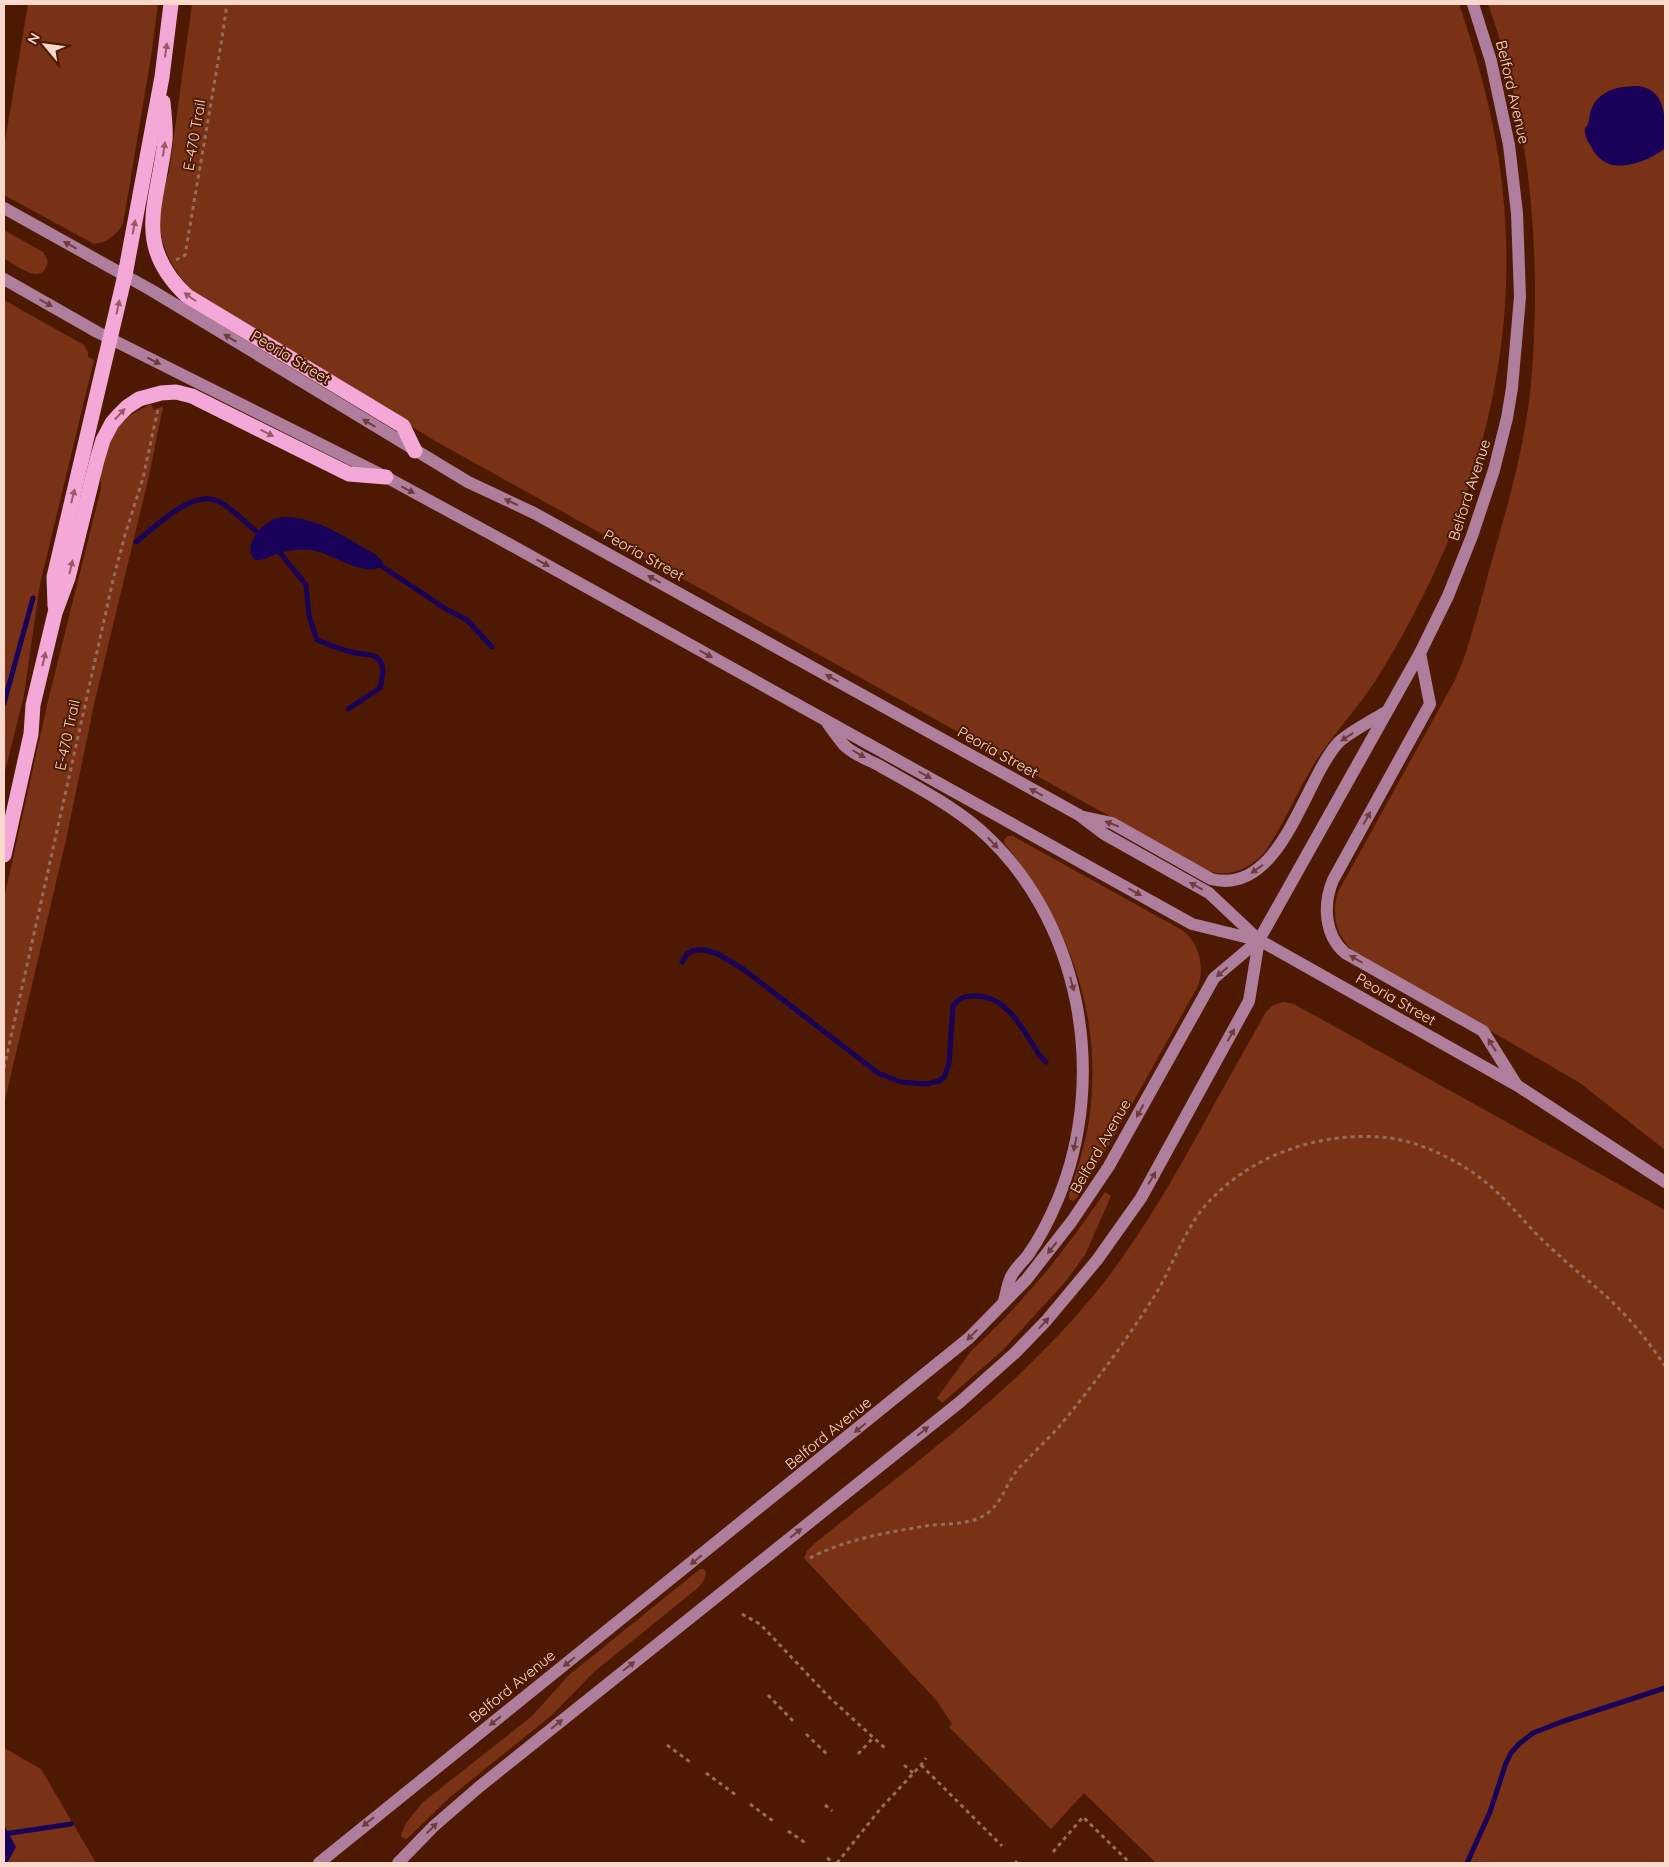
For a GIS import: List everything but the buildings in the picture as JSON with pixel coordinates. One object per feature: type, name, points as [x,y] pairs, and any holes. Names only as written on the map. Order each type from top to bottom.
[{"type":"highway","points":[[55,613],[54,577],[125,275],[162,77],[171,4]]},
{"type":"highway","points":[[162,77],[165,138],[152,228],[156,251],[167,274],[187,296],[403,426],[415,451]]},
{"type":"highway","points":[[4,809],[22,732],[33,705],[55,613],[68,578],[96,460],[103,440],[119,414],[146,396],[168,392],[192,396],[349,474],[386,477]]},
{"type":"highway","points":[[4,855],[31,734],[33,705]]},
{"type":"main road","name":"Belford Avenue","points":[[398,1863],[434,1826],[479,1787],[960,1402],[1009,1359],[1046,1321],[1109,1245],[1135,1208],[1249,1001],[1260,940],[1420,653],[1456,577],[1480,515],[1494,470],[1504,434],[1512,388],[1517,337],[1520,297],[1518,213],[1512,168],[1495,78],[1473,4]]},
{"type":"main road","name":"Peoria Street","points":[[4,208],[125,275],[468,482],[542,517],[1079,816],[1104,834],[1208,893],[1260,940],[1518,1086],[1665,1182]]},
{"type":"main road","name":"Peoria Street","points":[[4,280],[110,339],[386,477],[1192,924],[1260,940]]},
{"type":"main road","points":[[1420,653],[1430,704],[1333,880],[1328,894],[1326,913],[1328,923],[1335,942],[1345,953],[1483,1031],[1518,1086]]},
{"type":"main road","points":[[1079,816],[1112,823],[1211,879],[1223,881],[1245,877],[1262,866],[1278,849],[1338,743],[1388,710]]},
{"type":"main road","points":[[825,720],[845,746],[950,807],[990,840],[1016,869],[1031,891],[1048,920],[1068,967],[1077,1004],[1083,1061],[1082,1099],[1076,1144],[1058,1200],[1035,1244],[1010,1277],[1003,1304]]},
{"type":"main road","name":"Belford Avenue","points":[[320,1863],[950,1355],[1003,1304],[1060,1238],[1094,1190],[1214,978],[1260,940]]},
{"type":"path","name":"E-470 Trail","points":[[172,262],[185,255],[227,4]]},
{"type":"path","name":"E-470 Trail","points":[[4,1068],[113,580],[143,478],[158,408]]},
{"type":"path","points":[[810,1558],[832,1547],[863,1538],[938,1524],[974,1520],[989,1513],[998,1503],[1019,1468],[1059,1426],[1116,1352],[1154,1296],[1184,1237],[1207,1204],[1225,1186],[1261,1162],[1281,1152],[1306,1144],[1349,1138],[1389,1138],[1435,1152],[1458,1163],[1489,1185],[1552,1249],[1610,1300],[1649,1344],[1665,1366]]},
{"type":"path","points":[[742,1614],[757,1621],[764,1627],[830,1698],[886,1750]]},
{"type":"path","points":[[768,1695],[794,1722]]},
{"type":"path","points":[[806,1734],[827,1754]]},
{"type":"path","points":[[858,1754],[873,1738]]},
{"type":"path","points":[[666,1745],[690,1762]]},
{"type":"path","points":[[827,1858],[835,1863],[926,1758]]},
{"type":"path","points":[[904,1765],[913,1773]]},
{"type":"path","points":[[921,1765],[1002,1846]]},
{"type":"path","points":[[706,1773],[736,1795]]},
{"type":"path","points":[[750,1804],[774,1821]]},
{"type":"path","points":[[825,1805],[832,1811]]},
{"type":"path","points":[[1053,1852],[1083,1818],[1130,1863]]},
{"type":"path","points":[[788,1831],[807,1844]]},
{"type":"shaded area","points":[[28,4],[158,4],[123,224],[114,235],[103,242],[94,244],[4,195],[4,147]]},
{"type":"shaded area","points":[[192,4],[1459,4],[1475,53],[1488,103],[1502,179],[1506,268],[1503,331],[1494,392],[1479,453],[1460,512],[1436,570],[1408,626],[1376,680],[1316,761],[1264,853],[1252,864],[1237,871],[1214,873],[1206,870],[437,442],[195,294],[173,266],[166,251],[160,222],[164,190],[169,172]]},
{"type":"shaded area","points":[[1488,4],[1665,4],[1665,1150],[1580,1083],[1353,951],[1342,939],[1336,924],[1335,908],[1338,892],[1455,680],[1464,658],[1509,499],[1526,423],[1532,372],[1535,279],[1529,185],[1514,93]]},
{"type":"shaded area","points":[[1639,86],[1649,89],[1656,94],[1660,101],[1665,119],[1665,148],[1638,163],[1621,166],[1607,163],[1596,154],[1585,135],[1590,112],[1599,97],[1605,93],[1618,88]]},
{"type":"shaded area","points":[[4,230],[43,252],[48,261],[41,273],[29,273],[4,258]]},
{"type":"shaded area","points":[[4,300],[84,345],[88,352],[88,357],[94,360],[40,584],[24,695],[4,775]]},
{"type":"shaded area","points":[[151,404],[154,410],[163,406],[149,476],[95,700],[66,840],[4,1104],[4,898],[48,701],[101,488],[100,469],[113,434],[127,417]]},
{"type":"shaded area","points":[[284,517],[308,520],[319,524],[375,554],[383,562],[379,567],[364,569],[320,552],[304,550],[288,551],[255,560],[250,550],[257,533],[272,520]]},
{"type":"shaded area","points":[[1008,836],[1013,836],[1182,930],[1193,941],[1199,955],[1201,971],[1198,986],[1108,1147],[1073,1201],[1069,1199],[1069,1194],[1087,1130],[1092,1082],[1091,1045],[1086,1009],[1077,973],[1064,939],[1048,906],[1028,874],[1005,844],[1004,840]]},
{"type":"shaded area","points":[[1284,1002],[1294,1004],[1665,1210],[1665,1863],[1156,1863],[1084,1793],[1051,1829],[949,1727],[952,1724],[937,1701],[804,1558],[807,1551],[814,1544],[992,1400],[1025,1369],[1088,1302],[1133,1242],[1160,1199],[1266,1012],[1273,1005]]},
{"type":"shaded area","points":[[1105,1192],[1111,1196],[1085,1255],[1066,1281],[1002,1351],[942,1403],[937,1398],[971,1351],[1005,1318],[1046,1272]]},
{"type":"shaded area","points":[[700,1569],[704,1569],[706,1573],[699,1587],[594,1672],[552,1715],[449,1798],[408,1838],[401,1837],[406,1823],[422,1803],[532,1716],[569,1675]]},
{"type":"shaded area","points":[[4,1748],[41,1769],[96,1863],[4,1863]]},
{"type":"shaded area","points":[[4,1825],[16,1847],[7,1863],[4,1863]]},
{"type":"waterway","points":[[136,542],[174,511],[197,500],[208,499],[223,504],[263,537]]},
{"type":"waterway","points":[[277,549],[306,585],[309,616],[317,640],[350,652],[371,655],[380,660],[382,664],[383,673],[380,688],[348,709]]},
{"type":"waterway","points":[[377,563],[446,609],[467,620],[492,647]]},
{"type":"waterway","points":[[4,703],[33,598]]},
{"type":"waterway","points":[[682,962],[687,954],[694,950],[705,950],[718,954],[743,969],[878,1073],[901,1082],[926,1084],[939,1081],[944,1077],[949,1064],[953,1006],[961,998],[969,996],[985,997],[1005,1007],[1046,1062]]},
{"type":"waterway","points":[[1467,1863],[1490,1812],[1506,1763],[1511,1753],[1519,1744],[1533,1733],[1561,1722],[1665,1688]]},
{"type":"waterway","points":[[4,1834],[71,1824]]}]
